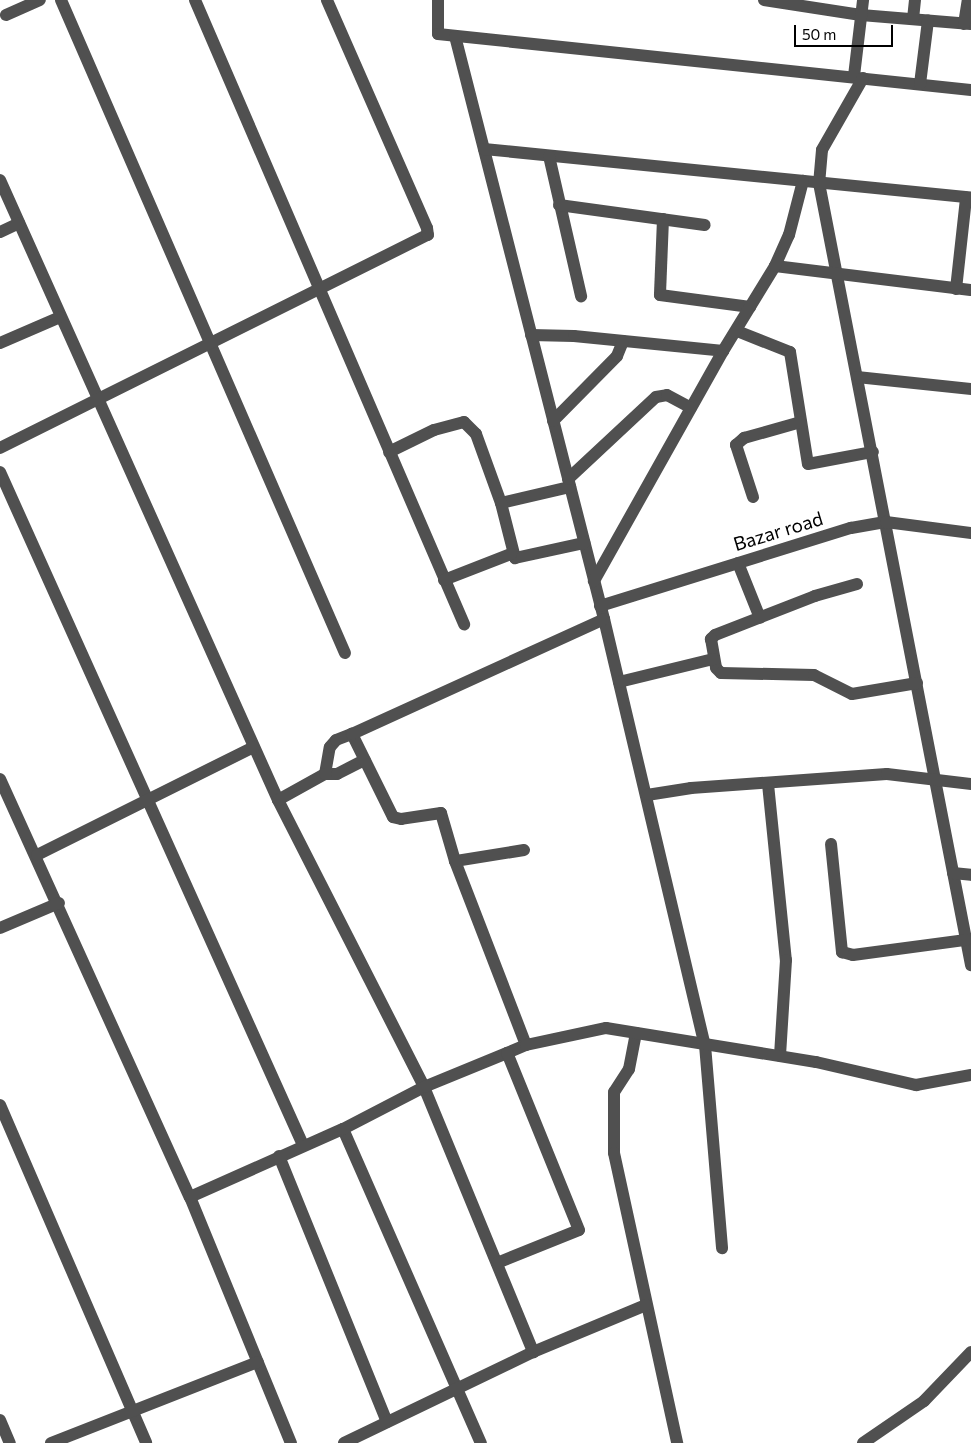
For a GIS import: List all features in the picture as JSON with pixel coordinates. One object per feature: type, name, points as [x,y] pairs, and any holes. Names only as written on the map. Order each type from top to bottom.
[{"type":"street","points":[[6,15],[40,0]]},
{"type":"street","points":[[61,0],[345,653]]},
{"type":"street","points":[[195,0],[464,624]]},
{"type":"street","points":[[0,448],[318,288],[428,235],[327,0]]},
{"type":"street","points":[[438,0],[438,34],[971,90]]},
{"type":"street","points":[[764,0],[861,15],[968,24],[968,0]]},
{"type":"street","points":[[863,0],[858,77],[822,150],[819,183],[873,452],[971,965]]},
{"type":"street","points":[[913,19],[915,0]]},
{"type":"street","points":[[920,84],[928,21]]},
{"type":"street","points":[[455,36],[604,619],[705,1045],[722,1248]]},
{"type":"street","points":[[484,149],[968,198],[956,288]]},
{"type":"street","points":[[549,156],[580,296]]},
{"type":"street","points":[[0,180],[97,400],[278,800],[424,1087],[533,1352]]},
{"type":"street","points":[[594,581],[723,351],[737,331],[775,266],[789,235],[803,181]]},
{"type":"street","points":[[559,206],[705,225]]},
{"type":"street","points":[[663,219],[660,295],[750,307]]},
{"type":"street","points":[[0,232],[19,223]]},
{"type":"street","points":[[775,266],[837,276],[971,290]]},
{"type":"street","points":[[0,343],[60,317]]},
{"type":"street","points":[[737,331],[790,352],[808,464],[873,452]]},
{"type":"street","points":[[531,335],[623,341],[723,351]]},
{"type":"street","points":[[553,421],[618,356],[623,341]]},
{"type":"street","points":[[857,377],[971,389]]},
{"type":"street","points":[[501,503],[569,483],[656,397],[667,395],[691,408]]},
{"type":"street","points":[[389,452],[434,430],[464,422],[476,434],[501,503],[511,554],[518,558],[584,542]]},
{"type":"street","points":[[753,497],[736,448],[739,440],[801,422]]},
{"type":"street","points":[[0,472],[303,1145]]},
{"type":"street","name":"Bazar road","points":[[600,606],[851,528],[886,522],[971,533]]},
{"type":"street","points":[[444,580],[511,554]]},
{"type":"street","points":[[738,563],[760,618]]},
{"type":"street","points":[[857,584],[715,636],[711,639],[713,659],[721,673],[814,675],[852,694],[917,683]]},
{"type":"street","points":[[325,774],[330,747],[336,740],[604,619]]},
{"type":"street","points":[[619,682],[713,659]]},
{"type":"street","points":[[352,734],[396,819],[435,812],[442,814],[455,861],[526,1045]]},
{"type":"street","points":[[37,856],[254,747]]},
{"type":"street","points":[[278,800],[325,774],[337,774],[365,760]]},
{"type":"street","points":[[647,795],[691,788],[887,774],[936,782],[971,784]]},
{"type":"street","points":[[0,779],[59,903],[190,1197],[291,1443]]},
{"type":"street","points":[[768,784],[786,960],[780,1056]]},
{"type":"street","points":[[831,844],[842,952],[854,955],[966,940]]},
{"type":"street","points":[[455,861],[524,850]]},
{"type":"street","points":[[953,873],[971,876]]},
{"type":"street","points":[[0,928],[59,903]]},
{"type":"street","points":[[190,1197],[303,1145],[343,1129],[424,1087],[526,1045],[606,1028],[780,1056],[916,1085],[971,1075]]},
{"type":"street","points":[[636,1033],[628,1069],[614,1092],[614,1153],[677,1443]]},
{"type":"street","points":[[497,1264],[579,1230],[507,1053]]},
{"type":"street","points":[[0,1105],[146,1443]]},
{"type":"street","points":[[343,1129],[459,1388],[481,1443]]},
{"type":"street","points":[[279,1156],[387,1422]]},
{"type":"street","points":[[344,1443],[533,1352],[646,1306]]},
{"type":"street","points":[[863,1443],[924,1401],[971,1352]]},
{"type":"street","points":[[51,1443],[258,1362]]},
{"type":"street","points":[[0,1420],[10,1443]]}]
